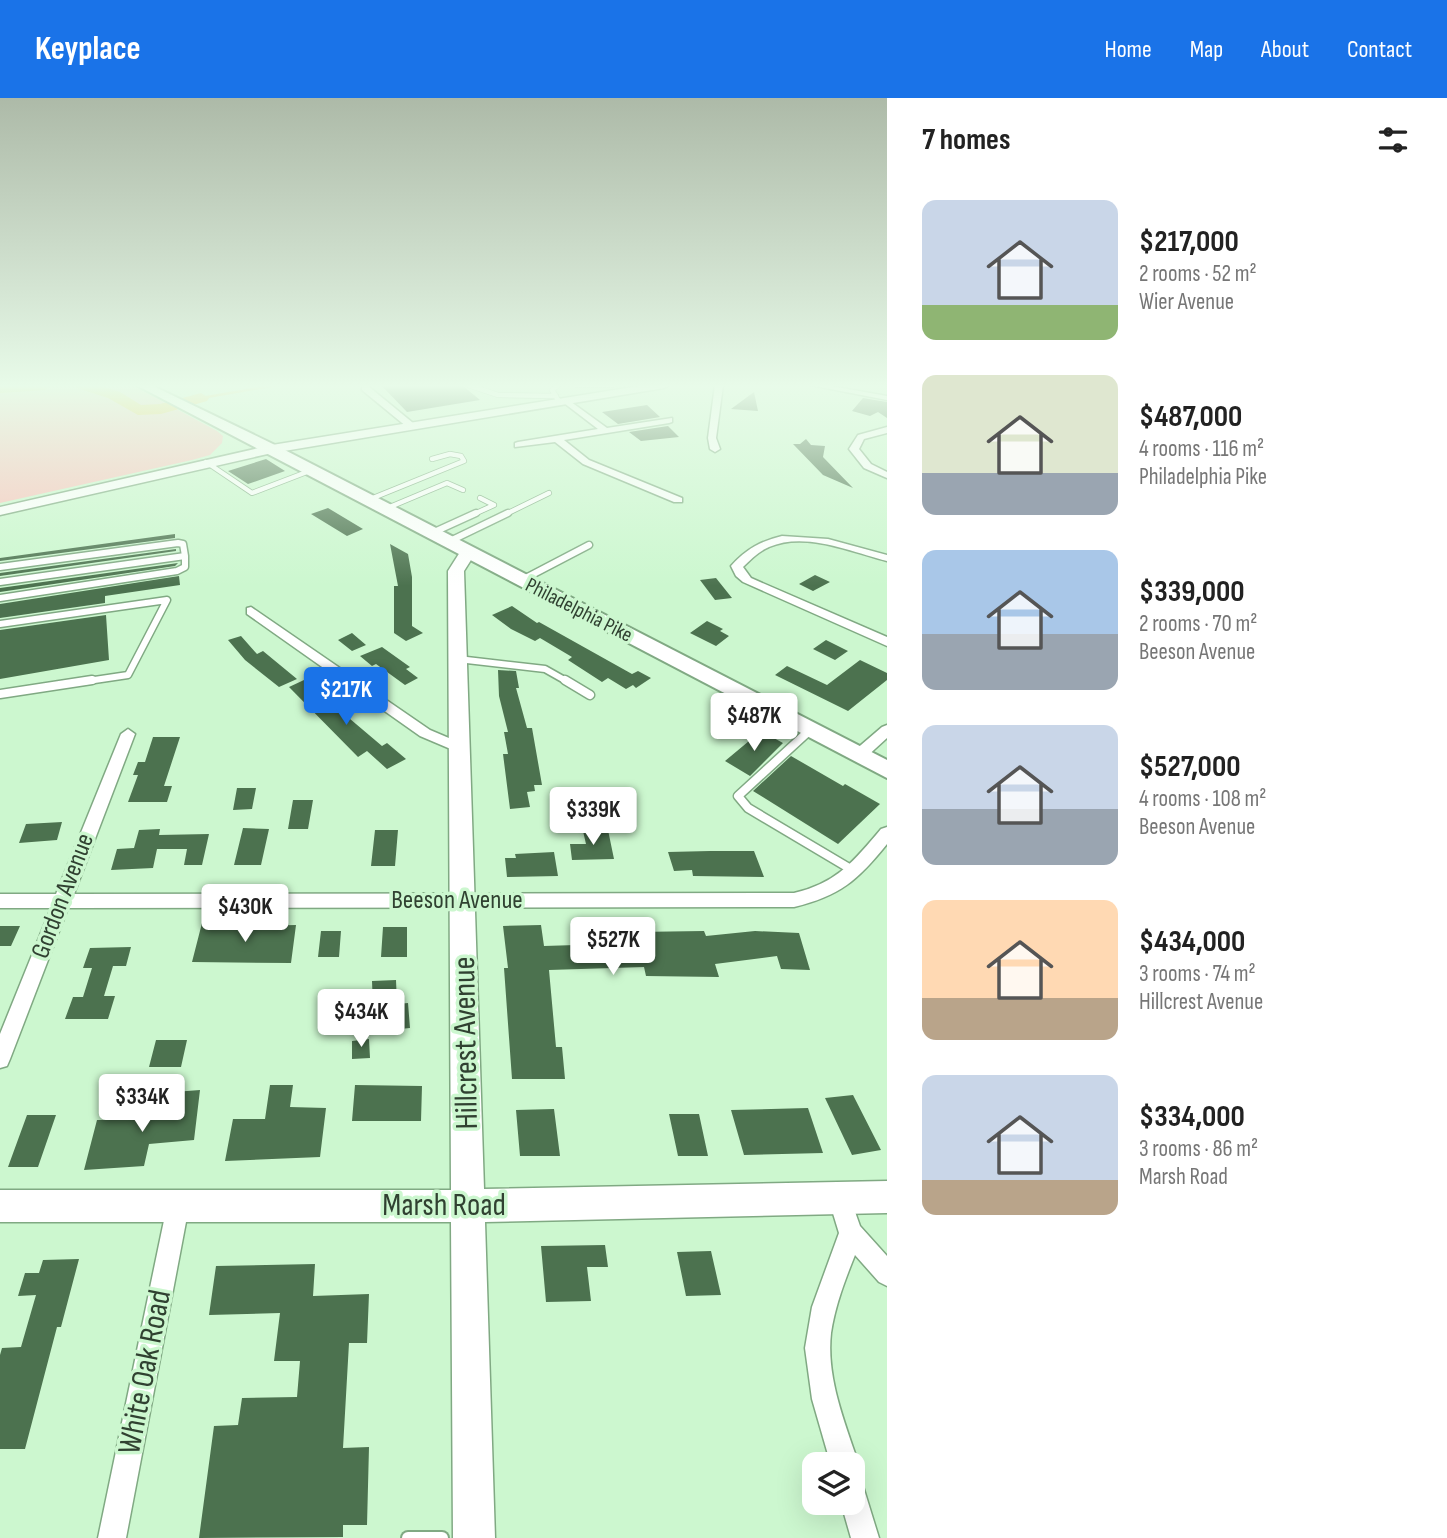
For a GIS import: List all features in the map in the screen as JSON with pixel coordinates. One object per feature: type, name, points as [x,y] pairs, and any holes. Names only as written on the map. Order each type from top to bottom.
[{"type":"main road","points":[[206,462],[221,452]]},
{"type":"main road","points":[[0,511],[256,452]]},
{"type":"main road","name":"Philadelphia Pike","points":[[278,452],[887,770]]},
{"type":"main road","name":"Hillcrest Avenue","points":[[458,547],[458,747],[474,1538]]},
{"type":"main road","name":"Marsh Road","points":[[0,1206],[469,1206],[887,1196]]},
{"type":"street","points":[[574,452],[586,462],[678,500]]},
{"type":"street","points":[[856,452],[869,468],[887,475]]},
{"type":"street","points":[[887,558],[809,540],[787,539],[767,543],[737,566],[740,574],[747,580],[887,642]]},
{"type":"street","points":[[251,611],[425,733],[458,747]]},
{"type":"street","points":[[859,755],[887,730]]},
{"type":"street","name":"Gordon Avenue","points":[[0,1059],[128,734]]},
{"type":"street","name":"Beeson Avenue","points":[[0,901],[794,900],[835,888],[855,871],[887,833]]},
{"type":"street","points":[[839,1198],[851,1233],[887,1274]]},
{"type":"street","name":"White Oak Road","points":[[112,1538],[178,1206]]},
{"type":"street","points":[[841,1452],[821,1376],[818,1346],[823,1315],[851,1233]]},
{"type":"street","points":[[858,1515],[864,1538]]},
{"type":"lane","points":[[368,500],[462,463],[464,459],[458,455],[446,454],[432,459]]},
{"type":"lane","points":[[206,462],[252,493],[312,470]]},
{"type":"lane","points":[[385,509],[447,483],[463,490]]},
{"type":"lane","points":[[458,547],[550,494]]},
{"type":"lane","points":[[432,533],[494,505],[480,498]]},
{"type":"lane","points":[[0,567],[178,543],[183,544],[185,556],[185,567],[177,571],[0,598]]},
{"type":"lane","points":[[522,580],[589,545]]},
{"type":"lane","points":[[0,582],[185,556]]},
{"type":"lane","points":[[0,624],[167,600],[128,676],[0,694]]},
{"type":"lane","points":[[457,659],[536,667],[554,673],[590,695]]},
{"type":"lane","points":[[810,730],[739,794],[740,800],[748,808],[855,871]]},
{"type":"lane","points":[[408,1538],[442,1538]]},
{"type":"shaded area","points":[[0,452],[213,452],[192,460],[0,503]]},
{"type":"building","points":[[801,452],[824,452],[823,457],[853,488],[823,475]]},
{"type":"building","points":[[266,459],[285,471],[248,484],[228,471]]},
{"type":"building","points":[[328,508],[363,529],[347,536],[311,514]]},
{"type":"building","points":[[175,534],[175,538],[0,561],[0,558]]},
{"type":"building","points":[[390,544],[408,554],[412,577],[412,626],[423,633],[406,641],[394,633],[394,586],[398,586]]},
{"type":"building","points":[[176,551],[0,576],[0,573]]},
{"type":"building","points":[[178,563],[175,566],[0,592],[0,588]]},
{"type":"building","points":[[815,575],[830,582],[813,591],[799,584]]},
{"type":"building","points":[[179,576],[180,585],[105,596],[105,603],[0,618],[0,604]]},
{"type":"building","points":[[716,578],[732,598],[715,600],[700,580]]},
{"type":"building","points":[[512,606],[537,623],[632,674],[638,671],[651,678],[636,688],[633,685],[626,689],[608,678],[602,682],[568,660],[572,657],[540,638],[535,641],[511,629],[492,615]]},
{"type":"building","points":[[106,615],[109,660],[0,679],[0,630]]},
{"type":"building","points":[[707,621],[723,629],[720,631],[729,636],[716,646],[690,633]]},
{"type":"building","points":[[352,633],[366,645],[352,651],[338,640]]},
{"type":"building","points":[[241,636],[257,654],[263,651],[297,679],[279,687],[245,660],[228,640]]},
{"type":"building","points":[[826,640],[848,651],[835,660],[813,649]]},
{"type":"building","points":[[382,647],[410,667],[406,669],[418,678],[405,685],[360,656]]},
{"type":"building","points":[[860,660],[887,673],[887,680],[848,711],[775,675],[787,666],[827,685]]},
{"type":"building","points":[[498,670],[516,671],[519,688],[516,688],[527,728],[532,728],[542,785],[534,785],[535,791],[527,792],[530,807],[510,809],[503,754],[508,754],[504,732],[508,732],[499,696]]},
{"type":"building","points":[[304,680],[382,746],[387,743],[406,759],[387,769],[367,751],[358,757],[289,687]]},
{"type":"building","points":[[761,731],[783,743],[750,776],[725,761]]},
{"type":"building","points":[[153,737],[180,737],[164,786],[172,786],[167,802],[128,802],[138,775],[133,775],[138,762],[145,762]]},
{"type":"building","points":[[791,756],[880,804],[838,844],[753,791]]},
{"type":"building","points":[[237,788],[256,788],[252,809],[233,810]]},
{"type":"building","points":[[293,800],[313,800],[308,829],[288,829]]},
{"type":"building","points":[[62,822],[57,840],[19,843],[26,824]]},
{"type":"building","points":[[243,828],[269,829],[261,865],[234,865]]},
{"type":"building","points":[[160,829],[159,835],[209,834],[202,865],[184,865],[187,849],[157,849],[153,868],[111,870],[117,849],[134,848],[139,830]]},
{"type":"building","points":[[375,830],[398,830],[395,866],[371,866]]},
{"type":"building","points":[[608,830],[614,859],[572,860],[570,844],[586,844],[583,831]]},
{"type":"building","points":[[754,851],[764,877],[693,876],[692,870],[674,871],[668,852]]},
{"type":"building","points":[[554,852],[558,876],[507,877],[505,858],[516,858],[515,854]]},
{"type":"building","points":[[202,923],[220,923],[219,927],[296,925],[291,963],[192,962]]},
{"type":"building","points":[[541,925],[544,946],[639,943],[636,932],[704,931],[706,936],[755,931],[799,933],[810,970],[781,969],[777,956],[715,964],[719,977],[646,976],[644,967],[549,970],[556,1047],[562,1047],[565,1079],[512,1079],[504,968],[508,968],[503,926]]},
{"type":"building","points":[[0,926],[20,926],[11,946],[0,946]]},
{"type":"building","points":[[383,927],[407,927],[407,957],[381,957]]},
{"type":"building","points":[[321,931],[341,931],[339,957],[318,957]]},
{"type":"building","points":[[131,947],[126,966],[113,966],[104,996],[115,996],[108,1019],[65,1019],[73,997],[83,997],[92,968],[83,968],[90,948]]},
{"type":"building","points":[[396,980],[397,1004],[408,1003],[410,1028],[369,1032],[368,1007],[373,1007],[372,981]]},
{"type":"building","points":[[369,1039],[370,1058],[352,1059],[352,1041]]},
{"type":"building","points":[[156,1040],[187,1040],[181,1067],[149,1067]]},
{"type":"building","points":[[270,1085],[293,1085],[290,1107],[326,1108],[320,1157],[225,1161],[233,1119],[265,1119]]},
{"type":"building","points":[[355,1085],[422,1086],[421,1121],[352,1121]]},
{"type":"building","points":[[200,1090],[194,1140],[149,1144],[144,1166],[84,1170],[97,1120],[131,1120],[133,1114],[171,1112],[174,1092]]},
{"type":"building","points":[[853,1095],[881,1150],[852,1155],[825,1098]]},
{"type":"building","points":[[808,1108],[823,1153],[744,1155],[731,1110]]},
{"type":"building","points":[[554,1109],[560,1156],[520,1156],[516,1110]]},
{"type":"building","points":[[669,1114],[699,1114],[708,1156],[678,1156]]},
{"type":"building","points":[[27,1115],[56,1115],[38,1167],[8,1167]]},
{"type":"building","points":[[605,1245],[608,1267],[587,1267],[591,1301],[546,1302],[541,1246]]},
{"type":"building","points":[[711,1251],[721,1295],[686,1296],[677,1252]]},
{"type":"building","points":[[79,1259],[61,1327],[57,1327],[25,1449],[0,1449],[0,1355],[2,1348],[21,1347],[36,1295],[18,1296],[25,1273],[39,1273],[43,1260]]},
{"type":"building","points":[[315,1264],[313,1296],[369,1294],[367,1343],[349,1343],[343,1448],[369,1447],[367,1525],[343,1525],[343,1537],[199,1538],[214,1426],[238,1425],[242,1398],[297,1397],[300,1361],[274,1361],[280,1313],[209,1315],[216,1266]]}]
